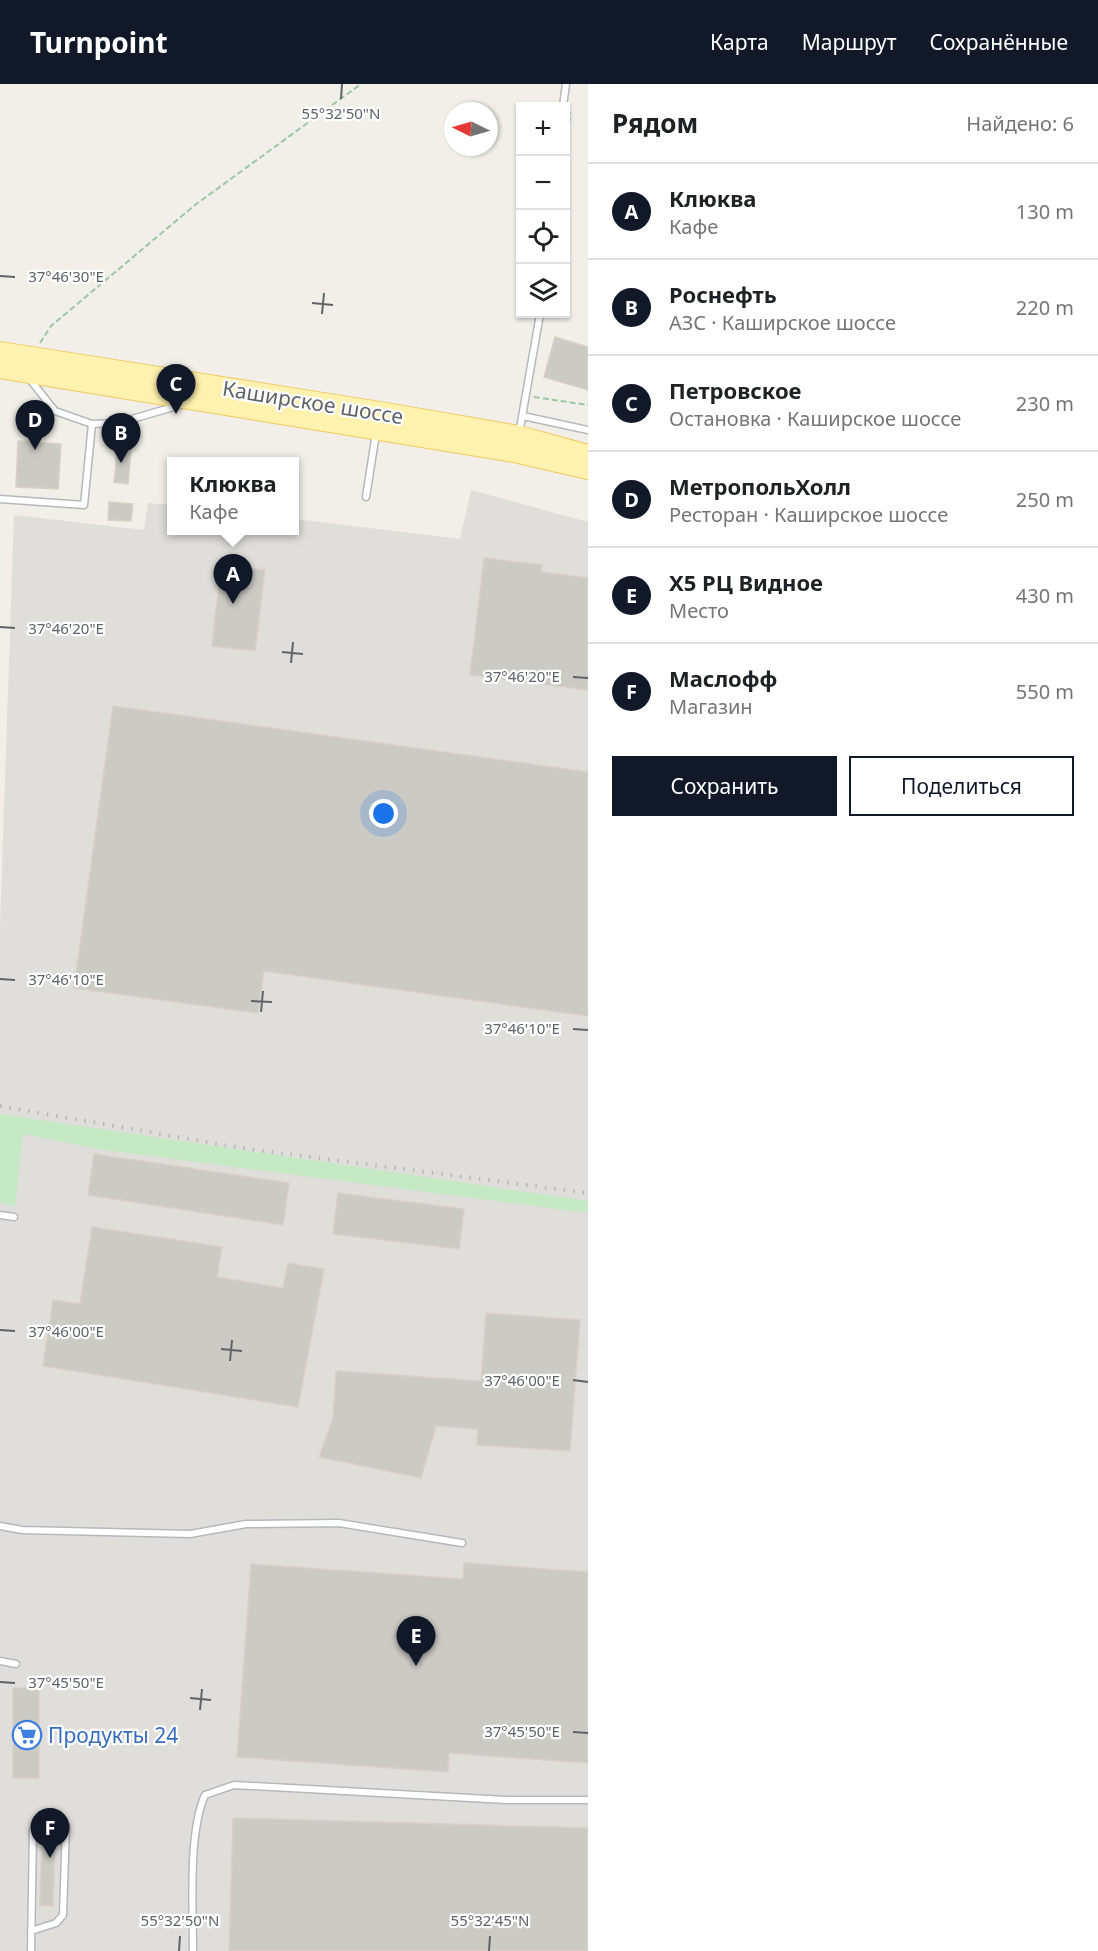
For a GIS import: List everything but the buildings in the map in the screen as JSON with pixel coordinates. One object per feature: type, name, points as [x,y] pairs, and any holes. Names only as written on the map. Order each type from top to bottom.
[{"type":"main road","name":"Каширское шоссе","points":[[0,352],[588,455]]},
{"type":"main road","name":"Каширское шоссе","points":[[0,368],[199,400],[379,420]]},
{"type":"main road","name":"Каширское шоссе","points":[[516,444],[588,469]]},
{"type":"lane","points":[[564,102],[566,84]]},
{"type":"lane","points":[[516,444],[539,318]]},
{"type":"lane","points":[[24,372],[55,411],[92,424],[118,423],[199,400]]},
{"type":"lane","points":[[523,416],[588,430]]},
{"type":"lane","points":[[366,497],[379,420]]},
{"type":"lane","points":[[0,499],[84,505],[92,424]]},
{"type":"lane","points":[[0,1215],[14,1216]]},
{"type":"lane","points":[[0,1526],[22,1530],[190,1534],[246,1524],[339,1523],[462,1543]]},
{"type":"lane","points":[[0,1661],[16,1664]]},
{"type":"lane","points":[[193,1951],[196,1832],[198,1810],[205,1795],[234,1785],[507,1800],[588,1800]]},
{"type":"lane","points":[[31,1931],[56,1923],[63,1915],[66,1826],[56,1823],[42,1823],[33,1830],[31,1931],[31,1951]]},
{"type":"path","points":[[38,347],[51,326],[195,205],[361,84]]},
{"type":"path","points":[[567,156],[571,105]]},
{"type":"shaded area","points":[[471,490],[588,522],[588,1951],[0,1951],[0,925],[14,515],[144,530],[148,503],[167,505],[167,535],[299,535],[299,519],[460,539]]},
{"type":"green space","points":[[0,1114],[588,1201],[588,1213],[98,1149],[23,1134],[15,1207],[0,1202]]},
{"type":"railway","points":[[0,1106],[241,1148],[588,1193]]},
{"type":"place","name":"Петровское","points":[[176,414]]},
{"type":"place","name":"МетропольХолл","points":[[35,450]]},
{"type":"place","name":"Роснефть","points":[[121,463]]},
{"type":"place","name":"Клюква","points":[[233,604]]},
{"type":"place","name":"X5 РЦ Видное","points":[[416,1666]]},
{"type":"place","name":"Продукты 24","points":[[27,1735]]},
{"type":"place","name":"Маслофф","points":[[50,1858]]}]
